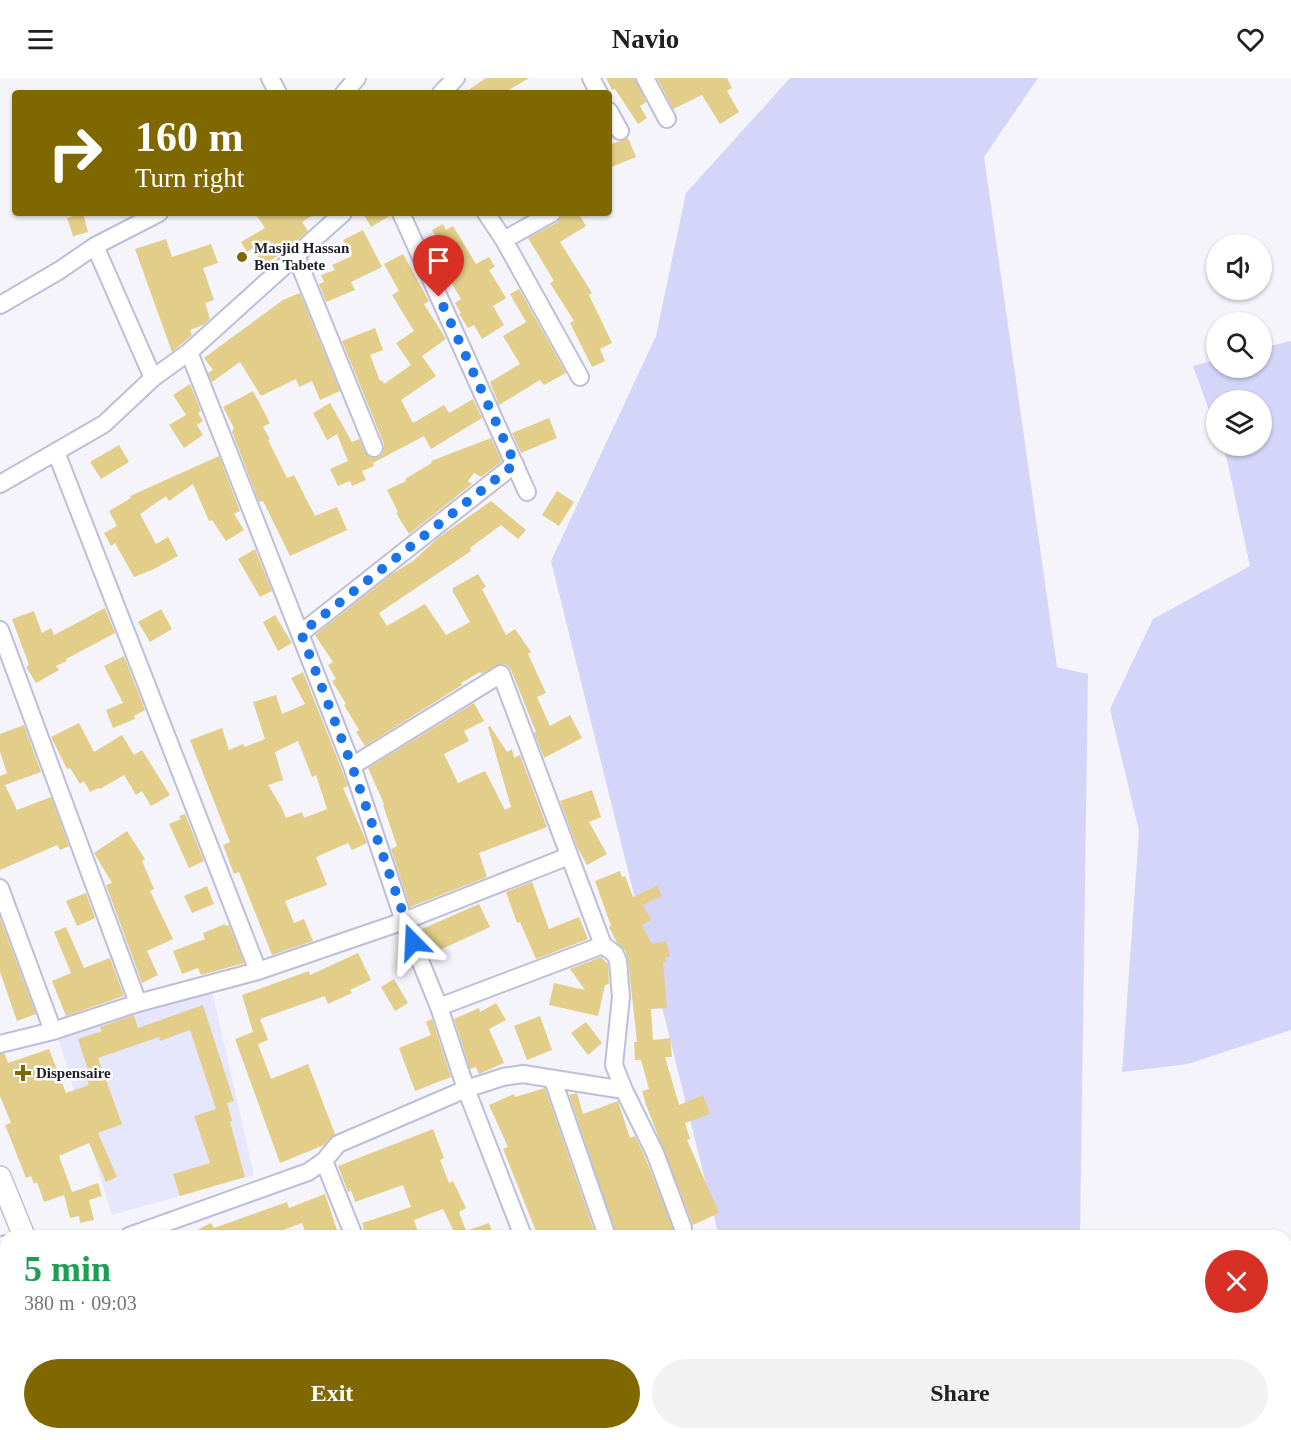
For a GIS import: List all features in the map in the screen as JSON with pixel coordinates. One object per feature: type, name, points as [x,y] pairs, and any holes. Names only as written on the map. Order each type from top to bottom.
[{"type":"main road","points":[[0,1177],[22,1230]]},
{"type":"street","points":[[347,90],[357,78]]},
{"type":"street","points":[[444,90],[456,78]]},
{"type":"street","points":[[645,78],[667,119]]},
{"type":"street","points":[[612,116],[620,131]]},
{"type":"street","points":[[0,305],[60,270],[95,246],[153,216]]},
{"type":"street","points":[[0,484],[104,424],[153,378],[189,352],[340,216]]},
{"type":"street","points":[[402,216],[527,492]]},
{"type":"street","points":[[488,216],[504,240],[580,377]]},
{"type":"street","points":[[504,240],[547,216]]},
{"type":"street","points":[[95,246],[153,378]]},
{"type":"street","points":[[296,255],[374,448]]},
{"type":"street","points":[[189,352],[352,766],[404,921],[439,1007],[466,1089],[522,1230]]},
{"type":"street","points":[[56,452],[258,971]]},
{"type":"street","points":[[301,633],[515,464]]},
{"type":"street","points":[[0,630],[138,1003]]},
{"type":"street","points":[[352,766],[501,674],[603,945],[615,954],[618,961],[621,997],[614,1065],[655,1153],[683,1228]]},
{"type":"street","points":[[0,1044],[53,1031],[138,1003],[258,971],[404,921],[569,856]]},
{"type":"street","points":[[0,888],[53,1031]]},
{"type":"street","points":[[439,1007],[603,945]]},
{"type":"street","points":[[146,1230],[308,1172],[324,1161],[338,1144],[466,1089],[503,1077],[523,1074],[624,1090]]},
{"type":"street","points":[[553,1080],[605,1230]]},
{"type":"street","points":[[324,1161],[352,1230]]},
{"type":"shaded area","points":[[790,78],[1038,78],[984,157],[1057,667],[1088,674],[1080,1230],[718,1230],[551,561],[656,336],[686,193]]},
{"type":"shaded area","points":[[1291,341],[1291,1030],[1188,1064],[1122,1072],[1139,831],[1110,709],[1153,619],[1250,566],[1226,456],[1272,456],[1272,390],[1206,390],[1206,402],[1193,366],[1206,363],[1206,378],[1272,378],[1272,346]]},
{"type":"shaded area","points":[[212,991],[254,1175],[112,1215],[57,1034]]},
{"type":"building","points":[[486,78],[529,78],[509,90],[468,90]]},
{"type":"building","points":[[606,78],[635,78],[646,102],[640,106],[647,118],[638,124],[615,89],[612,90]]},
{"type":"building","points":[[657,78],[727,78],[732,88],[727,91],[739,112],[720,124],[702,95],[673,109]]},
{"type":"building","points":[[628,138],[636,157],[612,167],[612,144]]},
{"type":"building","points":[[84,216],[88,232],[73,236],[67,218]]},
{"type":"building","points":[[257,216],[311,216],[302,222],[308,231],[284,252],[263,265],[253,248],[247,252],[241,242],[265,228]]},
{"type":"building","points":[[365,216],[389,216],[371,227]]},
{"type":"building","points":[[561,216],[580,216],[586,226],[560,242],[592,293],[589,295],[612,343],[600,349],[605,361],[592,367],[570,323],[574,321],[550,283],[554,281],[528,238],[558,222]]},
{"type":"building","points":[[443,224],[446,230],[453,226],[476,264],[489,257],[495,267],[489,270],[506,298],[493,306],[504,325],[482,339],[474,325],[468,328],[459,314],[461,313],[455,303],[461,299],[442,267],[446,265],[436,249],[441,245],[432,230]]},
{"type":"building","points":[[363,230],[382,267],[351,282],[355,290],[326,302],[319,284],[324,282],[321,275],[335,270],[332,265],[352,256],[343,240]]},
{"type":"building","points":[[166,239],[172,257],[211,244],[218,263],[203,268],[214,300],[205,303],[210,319],[203,325],[190,330],[192,335],[172,352],[135,249]]},
{"type":"building","points":[[403,254],[429,301],[424,304],[446,339],[422,356],[436,376],[401,400],[413,423],[444,405],[449,413],[473,399],[482,418],[431,449],[424,436],[362,471],[366,480],[352,486],[350,481],[338,486],[330,469],[348,461],[337,434],[327,440],[313,413],[330,403],[352,442],[359,439],[365,452],[372,458],[383,454],[384,444],[342,341],[375,328],[383,350],[370,355],[380,381],[382,380],[384,384],[411,365],[396,343],[414,331],[392,295],[399,291],[384,264]]},
{"type":"building","points":[[519,289],[566,373],[544,385],[540,380],[499,405],[490,382],[520,364],[503,336],[526,322],[510,294]]},
{"type":"building","points":[[300,293],[340,391],[320,400],[312,381],[299,387],[296,379],[261,396],[240,362],[212,382],[208,373],[213,370],[204,358],[283,300]]},
{"type":"building","points":[[190,384],[201,411],[198,413],[203,421],[197,425],[203,435],[184,448],[169,425],[186,415],[173,395]]},
{"type":"building","points":[[253,391],[270,423],[263,427],[287,478],[294,475],[315,516],[337,507],[347,530],[290,556],[263,501],[259,502],[232,432],[234,428],[223,407]]},
{"type":"building","points":[[549,418],[557,438],[521,453],[512,433]]},
{"type":"building","points":[[491,438],[502,461],[481,477],[474,473],[468,481],[472,484],[409,534],[396,513],[398,512],[387,490],[406,481],[405,479],[432,463],[431,461]]},
{"type":"building","points":[[119,445],[129,462],[101,479],[90,462]]},
{"type":"building","points":[[219,456],[240,511],[234,514],[244,530],[226,541],[212,520],[209,521],[193,484],[169,501],[166,496],[140,514],[156,544],[168,537],[178,556],[134,577],[115,543],[111,546],[104,533],[117,526],[109,511],[131,498],[130,496]]},
{"type":"building","points":[[557,491],[574,502],[559,526],[542,515]]},
{"type":"building","points":[[491,501],[526,530],[518,539],[501,525],[470,548],[471,551],[379,613],[387,626],[425,604],[446,635],[470,622],[453,588],[478,574],[486,587],[482,589],[506,635],[515,629],[531,652],[528,654],[546,693],[537,697],[550,726],[570,715],[582,738],[544,758],[511,670],[507,665],[501,664],[461,683],[462,685],[365,746],[356,732],[359,730],[344,705],[346,704],[332,681],[336,679],[328,665],[333,662],[315,635],[392,574],[413,561],[438,538]]},
{"type":"building","points":[[255,549],[272,591],[260,597],[238,559]]},
{"type":"building","points":[[105,608],[115,633],[66,659],[67,661],[56,666],[59,670],[36,683],[26,667],[29,665],[12,619],[34,611],[42,633],[51,628],[54,635]]},
{"type":"building","points":[[161,609],[172,629],[150,642],[138,622]]},
{"type":"building","points":[[275,615],[292,643],[278,651],[263,622]]},
{"type":"building","points":[[124,656],[145,710],[134,716],[135,719],[113,728],[106,710],[123,703],[104,666]]},
{"type":"building","points":[[303,672],[348,786],[343,788],[367,843],[352,850],[348,843],[316,857],[327,885],[285,901],[294,923],[304,919],[313,941],[272,955],[239,872],[234,874],[223,845],[230,842],[190,740],[222,728],[229,750],[243,744],[245,747],[265,739],[253,702],[276,695],[282,714],[305,704],[291,678]],"holes":[[[298,741],[312,777],[316,775],[327,809],[304,818],[302,812],[286,818],[268,785],[283,780],[275,752]]]},
{"type":"building","points":[[474,703],[484,721],[464,731],[469,741],[444,754],[458,783],[485,771],[505,810],[511,807],[488,727],[490,726],[507,752],[512,749],[514,758],[520,755],[547,827],[479,853],[487,877],[410,907],[391,849],[397,846],[384,804],[368,768]]},
{"type":"building","points":[[79,723],[94,752],[122,735],[134,755],[142,750],[170,795],[151,806],[142,791],[136,795],[124,775],[90,792],[84,781],[80,784],[70,768],[67,769],[51,737]]},
{"type":"building","points":[[24,725],[41,772],[5,785],[17,810],[51,797],[69,846],[60,850],[57,845],[0,870],[0,776],[7,773],[0,752],[0,734]]},
{"type":"building","points":[[592,790],[601,817],[589,822],[607,854],[587,865],[577,847],[560,801]]},
{"type":"building","points":[[185,814],[204,861],[189,868],[169,824],[181,819],[179,816]]},
{"type":"building","points":[[127,831],[145,859],[142,861],[154,889],[150,891],[173,939],[147,951],[158,975],[142,983],[106,885],[112,883],[94,853]]},
{"type":"building","points":[[620,871],[622,877],[625,876],[633,897],[657,886],[662,896],[643,905],[651,920],[642,925],[652,944],[666,941],[670,956],[665,957],[666,962],[663,963],[667,1008],[651,1009],[653,1040],[670,1038],[672,1057],[665,1057],[679,1105],[703,1095],[710,1114],[685,1123],[690,1139],[687,1140],[719,1213],[693,1225],[642,1091],[649,1089],[641,1060],[635,1060],[634,1042],[637,1042],[628,960],[625,950],[617,943],[609,927],[611,926],[595,881]]},
{"type":"building","points":[[532,882],[549,929],[579,917],[588,939],[536,959],[520,922],[517,923],[506,892]]},
{"type":"building","points":[[207,886],[214,904],[192,913],[184,896]]},
{"type":"building","points":[[86,893],[95,918],[77,926],[66,901]]},
{"type":"building","points":[[479,904],[490,927],[433,953],[422,929]]},
{"type":"building","points":[[0,918],[36,1014],[17,1021],[0,972]]},
{"type":"building","points":[[225,924],[229,925],[244,963],[201,975],[198,968],[182,974],[173,951],[205,939],[203,933]]},
{"type":"building","points":[[66,927],[84,968],[110,958],[124,996],[66,1016],[52,981],[71,973],[54,932]]},
{"type":"building","points":[[358,953],[371,980],[350,990],[352,993],[328,1004],[325,996],[260,1019],[268,1040],[258,1044],[271,1079],[308,1064],[335,1134],[324,1145],[280,1163],[235,1039],[253,1032],[242,995],[309,971],[310,975]]},
{"type":"building","points":[[601,957],[608,964],[609,984],[605,985],[598,1016],[549,1005],[554,983],[585,990],[570,969]]},
{"type":"building","points":[[394,979],[408,1003],[395,1011],[381,987]]},
{"type":"building","points":[[496,1003],[506,1020],[489,1029],[504,1063],[479,1074],[476,1067],[470,1069],[454,1019],[479,1008],[480,1012]]},
{"type":"building","points":[[203,1005],[234,1101],[227,1103],[245,1177],[180,1196],[173,1174],[210,1163],[194,1116],[216,1109],[190,1030],[160,1041],[159,1037],[98,1058],[122,1124],[98,1133],[117,1177],[106,1182],[89,1143],[59,1156],[72,1192],[98,1183],[102,1196],[89,1200],[94,1220],[80,1223],[79,1216],[70,1218],[64,1195],[44,1202],[37,1182],[34,1184],[31,1176],[26,1178],[5,1125],[11,1123],[0,1096],[0,1054],[5,1054],[8,1063],[49,1049],[66,1093],[89,1085],[86,1077],[90,1076],[78,1039],[102,1031],[100,1027],[134,1015],[138,1028]]},
{"type":"building","points":[[540,1016],[552,1050],[527,1060],[514,1026]]},
{"type":"building","points":[[432,1019],[451,1077],[415,1091],[399,1048],[431,1035],[426,1022]]},
{"type":"building","points":[[586,1022],[602,1043],[588,1055],[571,1033]]},
{"type":"building","points":[[545,1088],[594,1230],[536,1230],[503,1149],[508,1147],[489,1105],[514,1094],[515,1097]]},
{"type":"building","points":[[577,1093],[583,1114],[618,1101],[630,1138],[635,1136],[645,1157],[674,1230],[615,1230],[569,1095]]},
{"type":"building","points":[[433,1129],[444,1158],[440,1160],[449,1183],[453,1181],[466,1208],[459,1212],[466,1230],[453,1230],[443,1209],[414,1220],[417,1230],[364,1230],[362,1223],[411,1207],[403,1185],[355,1202],[351,1190],[348,1192],[338,1166]]},
{"type":"building","points":[[325,1194],[337,1230],[305,1230],[302,1223],[283,1230],[198,1230],[211,1223],[214,1228],[287,1202],[289,1208]]},
{"type":"building","points":[[489,1223],[492,1230],[469,1230]]},
{"type":"place","name":"Masjid Hassan Ben Tabete","points":[[242,257]]},
{"type":"place","name":"Dispensaire","points":[[23,1073]]},
{"type":"route","points":[[413,942],[352,766],[301,633],[515,464],[439,297]]}]
